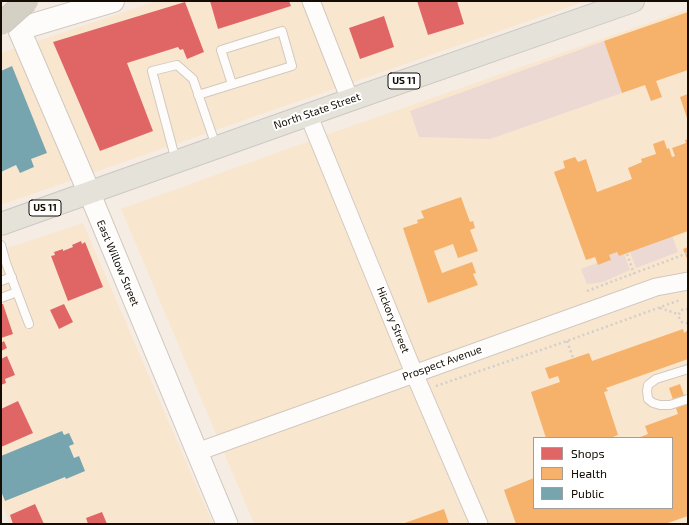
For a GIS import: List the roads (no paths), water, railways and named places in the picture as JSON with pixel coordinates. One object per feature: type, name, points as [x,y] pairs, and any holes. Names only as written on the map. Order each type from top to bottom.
[{"type":"highway","points":[[10,26],[27,1]]},
{"type":"main road","points":[[10,26],[113,1]]},
{"type":"main road","name":"North State Street","points":[[1,224],[350,100],[609,5],[633,1]]},
{"type":"main road","name":"East Willow Street","points":[[10,26],[89,192]]},
{"type":"street","name":"East Willow Street","points":[[9,1],[10,26]]},
{"type":"street","points":[[311,1],[350,100]]},
{"type":"street","name":"Hickory Street","points":[[308,114],[414,373],[479,524]]},
{"type":"street","name":"East Willow Street","points":[[89,192],[227,524]]},
{"type":"street","name":"Prospect Avenue","points":[[197,452],[652,288],[688,281]]},
{"type":"lane","points":[[198,95],[292,66],[282,31],[221,50],[232,84]]},
{"type":"lane","points":[[176,161],[152,71],[177,65],[193,79],[216,147]]},
{"type":"lane","points":[[1,245],[4,264],[12,277],[29,324]]},
{"type":"lane","points":[[1,281],[12,277]]},
{"type":"lane","points":[[1,298],[18,292]]},
{"type":"lane","points":[[688,369],[656,379],[648,385],[647,391],[648,398],[653,403],[660,405],[670,405],[688,398]]}]
